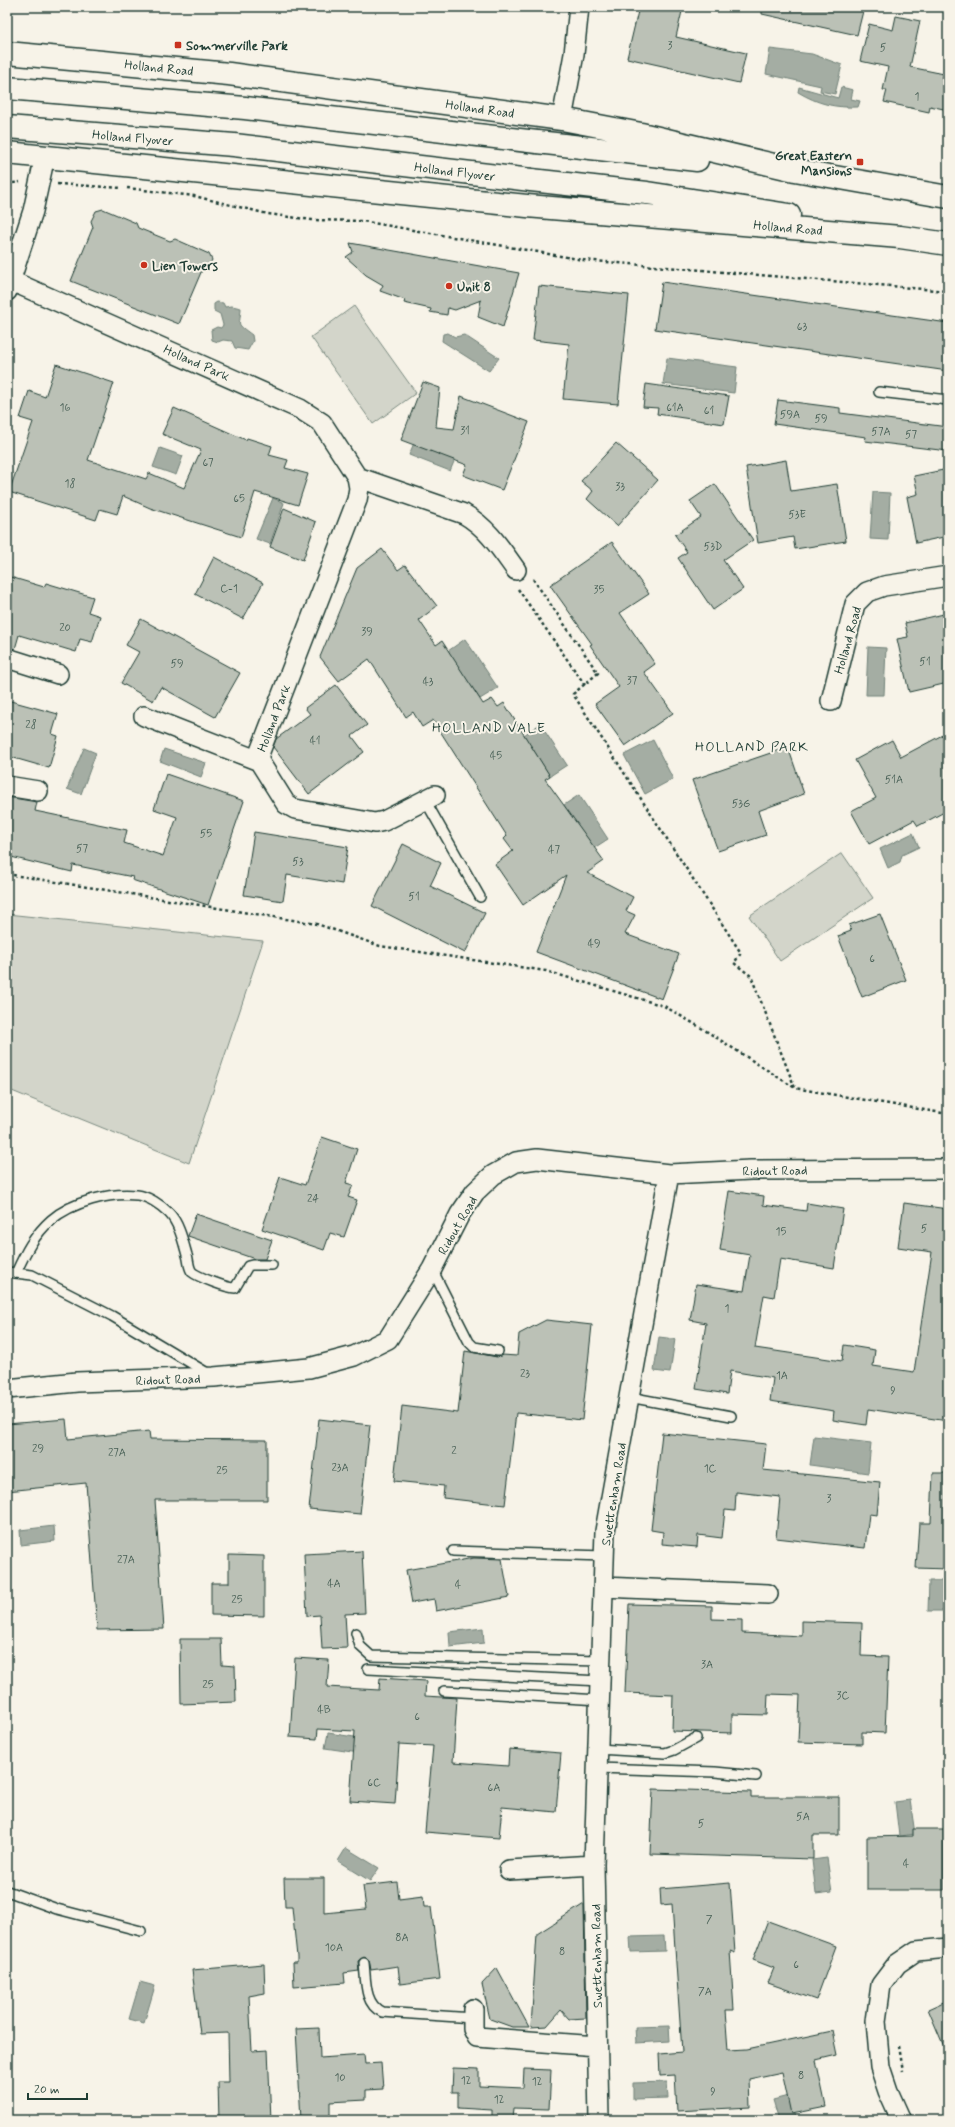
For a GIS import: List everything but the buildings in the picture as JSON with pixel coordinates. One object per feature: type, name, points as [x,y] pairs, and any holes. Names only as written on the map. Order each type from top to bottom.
[{"type":"main road","name":"Holland Road","points":[[7,53],[229,74],[562,119],[641,134],[795,170],[948,197]]},
{"type":"main road","points":[[7,88],[245,108],[795,170]]},
{"type":"main road","name":"Holland Flyover","points":[[7,127],[234,145],[647,193],[759,209],[900,237]]},
{"type":"main road","name":"Holland Road","points":[[7,153],[527,206],[900,237],[948,244]]},
{"type":"street","points":[[562,119],[574,54],[579,7]]},
{"type":"street","name":"Holland Park","points":[[45,156],[33,211],[8,283],[313,415],[322,423],[357,477],[357,500],[259,754],[259,761],[286,804],[295,810],[374,823],[384,821],[430,798]]},
{"type":"street","points":[[357,477],[464,514],[480,524],[500,547],[515,576]]},
{"type":"street","name":"Holland Road","points":[[831,701],[855,604],[867,592],[884,586],[948,576]]},
{"type":"street","points":[[7,658],[58,674]]},
{"type":"street","points":[[144,716],[259,761]]},
{"type":"street","points":[[7,786],[38,792]]},
{"type":"street","name":"Ridout Road","points":[[7,1389],[77,1382],[214,1377],[309,1368],[354,1356],[388,1340],[432,1269],[460,1214],[475,1192],[493,1175],[516,1162],[537,1159],[669,1174],[751,1170],[948,1169]]},
{"type":"street","name":"Swettenham Road","points":[[599,2120],[594,1865],[605,1531],[669,1174]]},
{"type":"street","points":[[603,1588],[768,1594]]},
{"type":"street","points":[[509,1870],[594,1865]]},
{"type":"street","points":[[902,2120],[888,2091],[880,2067],[876,2021],[881,1985],[897,1964],[916,1951],[948,1948]]},
{"type":"street","points":[[473,2013],[473,2029],[478,2037],[598,2046]]},
{"type":"lane","points":[[879,392],[948,400]]},
{"type":"lane","points":[[430,798],[480,897]]},
{"type":"lane","points":[[214,1377],[105,1313],[32,1274],[12,1272],[36,1235],[52,1219],[68,1208],[98,1198],[119,1195],[138,1195],[151,1200],[169,1213],[182,1239],[189,1266],[192,1272],[198,1275],[235,1288],[248,1266],[272,1265]]},
{"type":"lane","points":[[432,1269],[469,1342],[474,1347],[498,1351]]},
{"type":"lane","points":[[629,1397],[731,1416]]},
{"type":"lane","points":[[453,1551],[604,1556]]},
{"type":"lane","points":[[356,1633],[360,1646],[371,1656],[601,1661]]},
{"type":"lane","points":[[368,1669],[600,1681]]},
{"type":"lane","points":[[444,1691],[600,1700]]},
{"type":"lane","points":[[598,1749],[665,1753],[674,1750],[696,1738]]},
{"type":"lane","points":[[598,1768],[715,1772],[756,1776]]},
{"type":"lane","points":[[7,1892],[57,1910],[142,1931]]},
{"type":"lane","points":[[364,1963],[369,1999],[376,2010],[382,2012],[473,2013]]},
{"type":"path","points":[[7,184],[18,182],[122,188],[194,196],[268,214],[312,220],[362,221],[583,260],[948,291]]},
{"type":"path","points":[[515,576],[585,685]]},
{"type":"path","points":[[591,680],[573,694],[741,953],[734,963],[751,976],[795,1088]]},
{"type":"path","points":[[7,874],[317,924],[380,946],[546,971],[664,1006],[795,1088],[948,1114]]},
{"type":"path","points":[[899,2045],[904,2076]]},
{"type":"shaded area","points":[[770,49],[812,54],[842,65],[835,94],[820,91],[821,86],[766,74]]},
{"type":"shaded area","points":[[799,87],[838,98],[841,87],[853,90],[851,99],[860,101],[858,107],[834,106],[813,100],[798,92]]},
{"type":"shaded area","points":[[217,302],[223,303],[225,307],[232,306],[241,308],[240,324],[252,335],[253,341],[248,350],[235,348],[232,341],[223,340],[218,342],[212,340],[211,330],[217,327],[221,328],[223,325],[220,314],[214,311],[214,304]]},
{"type":"shaded area","points":[[354,306],[416,393],[373,424],[311,337]]},
{"type":"shaded area","points":[[448,333],[455,337],[464,335],[499,358],[489,371],[442,341],[443,334]]},
{"type":"shaded area","points":[[667,358],[737,367],[734,393],[663,384]]},
{"type":"shaded area","points":[[414,443],[456,457],[450,471],[409,455]]},
{"type":"shaded area","points":[[160,448],[183,456],[176,475],[153,467]]},
{"type":"shaded area","points":[[873,492],[890,493],[888,540],[870,539]]},
{"type":"shaded area","points":[[273,498],[284,503],[270,544],[256,539]]},
{"type":"shaded area","points":[[465,639],[498,688],[480,699],[448,651]]},
{"type":"shaded area","points":[[868,647],[886,648],[884,695],[866,695]]},
{"type":"shaded area","points":[[540,724],[567,765],[550,776],[524,735]]},
{"type":"shaded area","points":[[653,740],[673,779],[645,794],[624,755]]},
{"type":"shaded area","points":[[84,748],[96,753],[81,794],[67,789]]},
{"type":"shaded area","points":[[164,749],[206,763],[201,777],[160,761]]},
{"type":"shaded area","points":[[579,795],[608,839],[594,848],[564,805]]},
{"type":"shaded area","points":[[913,833],[919,847],[902,855],[900,862],[888,868],[880,849]]},
{"type":"shaded area","points":[[842,853],[873,898],[780,961],[749,916]]},
{"type":"shaded area","points":[[7,914],[263,941],[189,1163],[7,1089]]},
{"type":"shaded area","points":[[659,1337],[675,1339],[670,1373],[654,1371]]},
{"type":"shaded area","points":[[814,1436],[871,1443],[868,1473],[810,1465]]},
{"type":"shaded area","points":[[54,1526],[55,1541],[21,1545],[20,1530]]},
{"type":"shaded area","points":[[929,1581],[948,1581],[948,1611],[928,1611]]},
{"type":"shaded area","points":[[483,1628],[484,1643],[450,1647],[449,1632]]},
{"type":"shaded area","points":[[328,1733],[361,1738],[359,1753],[325,1748]]},
{"type":"shaded area","points":[[910,1800],[915,1834],[899,1836],[895,1802]]},
{"type":"shaded area","points":[[346,1848],[379,1868],[370,1881],[338,1861]]},
{"type":"shaded area","points":[[827,1858],[832,1892],[816,1894],[812,1860]]},
{"type":"shaded area","points":[[664,1936],[665,1951],[631,1952],[630,1937]]},
{"type":"shaded area","points":[[140,1982],[155,1986],[144,2023],[129,2019]]},
{"type":"shaded area","points":[[669,2026],[670,2041],[636,2043],[635,2027]]},
{"type":"shaded area","points":[[667,2082],[668,2098],[633,2099],[633,2083]]},
{"type":"shaded area","points":[[788,2096],[796,2120],[779,2120],[773,2100]]},
{"type":"place","name":"Sommerville Park","points":[[178,45]]},
{"type":"place","name":"Great Eastern Mansions","points":[[860,162]]},
{"type":"place","name":"Lien Towers","points":[[144,265]]},
{"type":"place","name":"Unit 8","points":[[449,286]]},
{"type":"district","name":"HOLLAND VALE","points":[[489,727]]},
{"type":"district","name":"HOLLAND PARK","points":[[752,746]]}]
